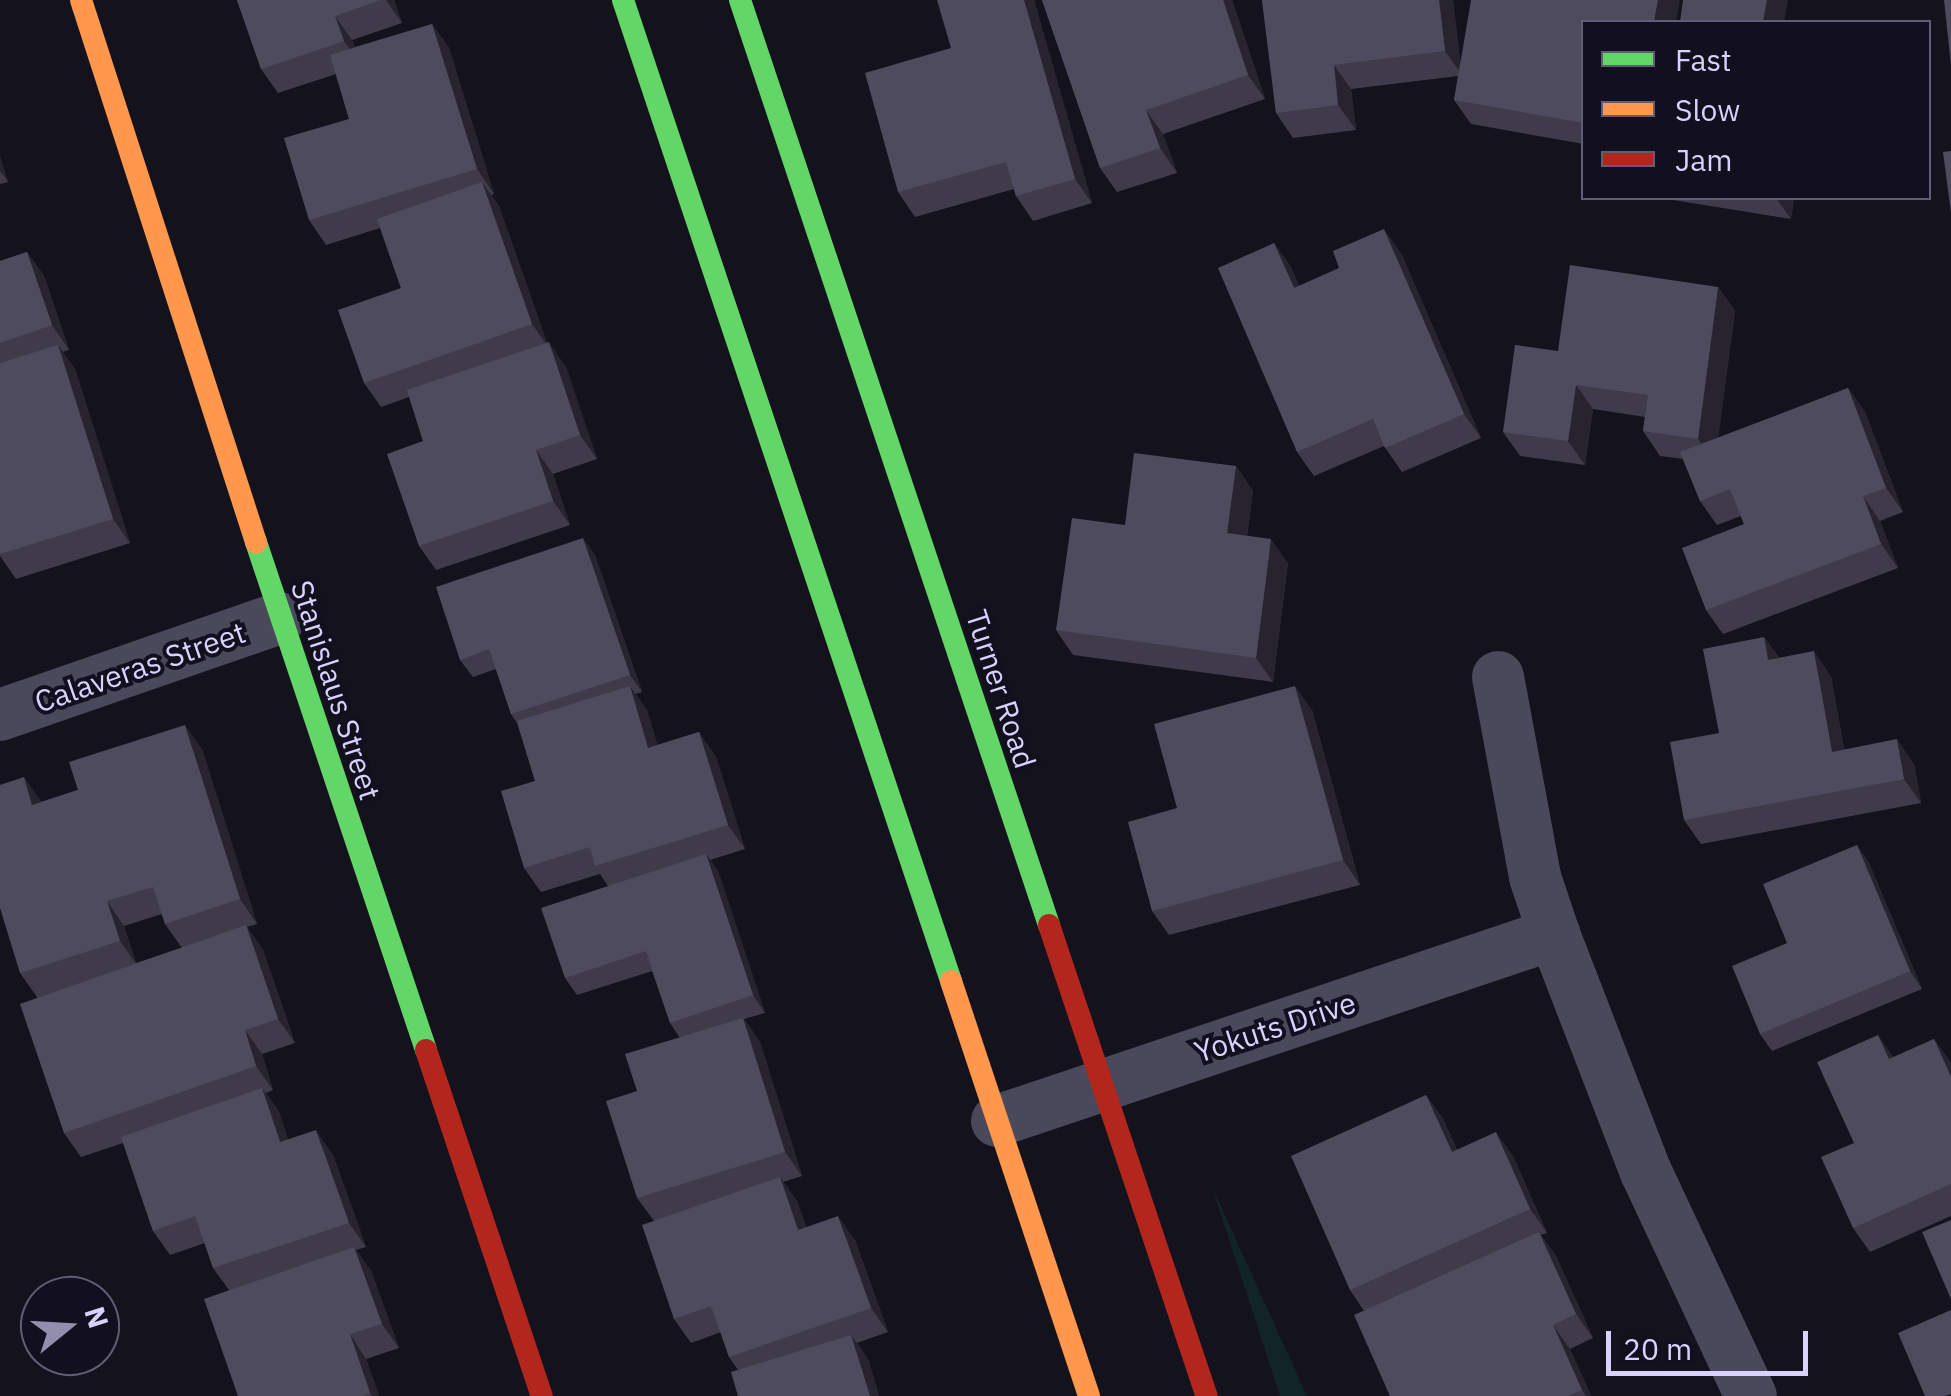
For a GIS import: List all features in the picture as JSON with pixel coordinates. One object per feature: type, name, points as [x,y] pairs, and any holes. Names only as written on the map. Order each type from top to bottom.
[{"type":"main road","name":"Stanislaus Street","points":[[81,0],[280,618],[542,1396]]},
{"type":"main road","points":[[623,0],[1089,1396]]},
{"type":"main road","name":"Turner Road","points":[[740,0],[1206,1396]]},
{"type":"street","name":"Calaveras Street","points":[[0,715],[280,618]]},
{"type":"street","points":[[1498,677],[1534,878],[1646,1172],[1750,1396]]},
{"type":"street","name":"Yokuts Drive","points":[[996,1121],[1554,934]]},
{"type":"green space","points":[[1212,1187],[1307,1396],[1280,1396]]},
{"type":"building","points":[[237,0],[381,0],[335,16],[344,41],[261,69]]},
{"type":"building","points":[[937,0],[1024,0],[1075,179],[1016,196],[1006,162],[898,192],[865,73],[951,48]]},
{"type":"building","points":[[1042,0],[1223,0],[1248,75],[1146,110],[1160,148],[1100,168]]},
{"type":"building","points":[[1262,0],[1439,0],[1445,51],[1334,65],[1338,105],[1276,113]]},
{"type":"building","points":[[1471,0],[1658,0],[1654,20],[1581,20],[1581,122],[1454,100]]},
{"type":"building","points":[[1683,0],[1767,0],[1763,20],[1680,20]]},
{"type":"building","points":[[1944,0],[1951,0],[1951,65]]},
{"type":"building","points":[[432,24],[477,169],[309,220],[284,138],[349,119],[330,55]]},
{"type":"building","points":[[1951,151],[1951,213],[1943,152]]},
{"type":"building","points":[[482,182],[532,324],[364,383],[338,310],[401,288],[377,219]]},
{"type":"building","points":[[1384,229],[1464,414],[1385,448],[1373,419],[1297,452],[1218,268],[1274,243],[1294,288],[1339,268],[1333,251]]},
{"type":"building","points":[[27,252],[52,325],[0,343],[0,261]]},
{"type":"building","points":[[1570,265],[1718,287],[1698,439],[1643,431],[1648,395],[1576,385],[1568,441],[1503,432],[1515,345],[1558,351]]},
{"type":"building","points":[[549,342],[580,435],[536,450],[553,501],[419,546],[387,454],[423,441],[407,390]]},
{"type":"building","points":[[58,345],[113,519],[0,554],[0,363]]},
{"type":"building","points":[[1848,388],[1886,488],[1863,496],[1881,544],[1706,610],[1682,548],[1744,524],[1730,489],[1700,501],[1680,452]]},
{"type":"building","points":[[1134,453],[1236,466],[1227,533],[1271,539],[1256,658],[1056,630],[1072,518],[1125,525]]},
{"type":"building","points":[[583,538],[630,675],[511,714],[489,649],[460,660],[436,587]]},
{"type":"building","points":[[1764,637],[1768,660],[1814,651],[1832,752],[1897,739],[1904,779],[1684,820],[1670,742],[1719,733],[1703,649]]},
{"type":"building","points":[[630,686],[648,748],[699,732],[728,825],[595,866],[590,847],[524,868],[501,791],[535,781],[517,721]]},
{"type":"building","points":[[1295,686],[1343,860],[1152,911],[1128,822],[1177,808],[1154,724]]},
{"type":"building","points":[[185,725],[240,899],[165,924],[153,887],[107,901],[120,941],[20,973],[0,908],[0,785],[24,777],[32,805],[78,790],[69,762]]},
{"type":"building","points":[[1857,845],[1910,971],[1760,1034],[1732,966],[1787,943],[1763,884]]},
{"type":"building","points":[[706,854],[753,995],[670,1023],[646,951],[565,978],[541,908]]},
{"type":"building","points":[[246,925],[278,1019],[245,1030],[256,1066],[64,1133],[20,1004]]},
{"type":"building","points":[[743,1018],[785,1152],[637,1198],[606,1101],[637,1091],[625,1054]]},
{"type":"building","points":[[1878,1035],[1889,1059],[1934,1039],[1951,1077],[1951,1184],[1853,1228],[1821,1157],[1854,1143],[1817,1062]]},
{"type":"building","points":[[262,1088],[280,1142],[316,1130],[349,1223],[213,1268],[195,1216],[153,1231],[121,1137]]},
{"type":"building","points":[[1426,1095],[1452,1152],[1496,1132],[1530,1209],[1350,1290],[1291,1156]]},
{"type":"building","points":[[780,1177],[798,1230],[838,1216],[871,1308],[729,1357],[711,1306],[674,1319],[642,1225]]},
{"type":"building","points":[[1951,1220],[1951,1299],[1922,1232]]},
{"type":"building","points":[[1539,1232],[1576,1314],[1553,1325],[1582,1390],[1568,1396],[1390,1396],[1354,1315]]},
{"type":"building","points":[[354,1247],[382,1324],[350,1334],[370,1393],[238,1396],[204,1299]]},
{"type":"building","points":[[1951,1310],[1951,1394],[1925,1396],[1898,1333]]},
{"type":"building","points":[[851,1335],[870,1396],[738,1396],[731,1372]]},
{"type":"traffic: fast","points":[[623,0],[951,981]]},
{"type":"traffic: fast","points":[[740,0],[1049,925]]},
{"type":"traffic: fast","points":[[256,542],[426,1050]]},
{"type":"traffic: slow","points":[[81,0],[256,542]]},
{"type":"traffic: slow","points":[[951,981],[1089,1396]]},
{"type":"traffic: jam","points":[[1049,925],[1207,1396]]},
{"type":"traffic: jam","points":[[426,1050],[542,1396]]}]
